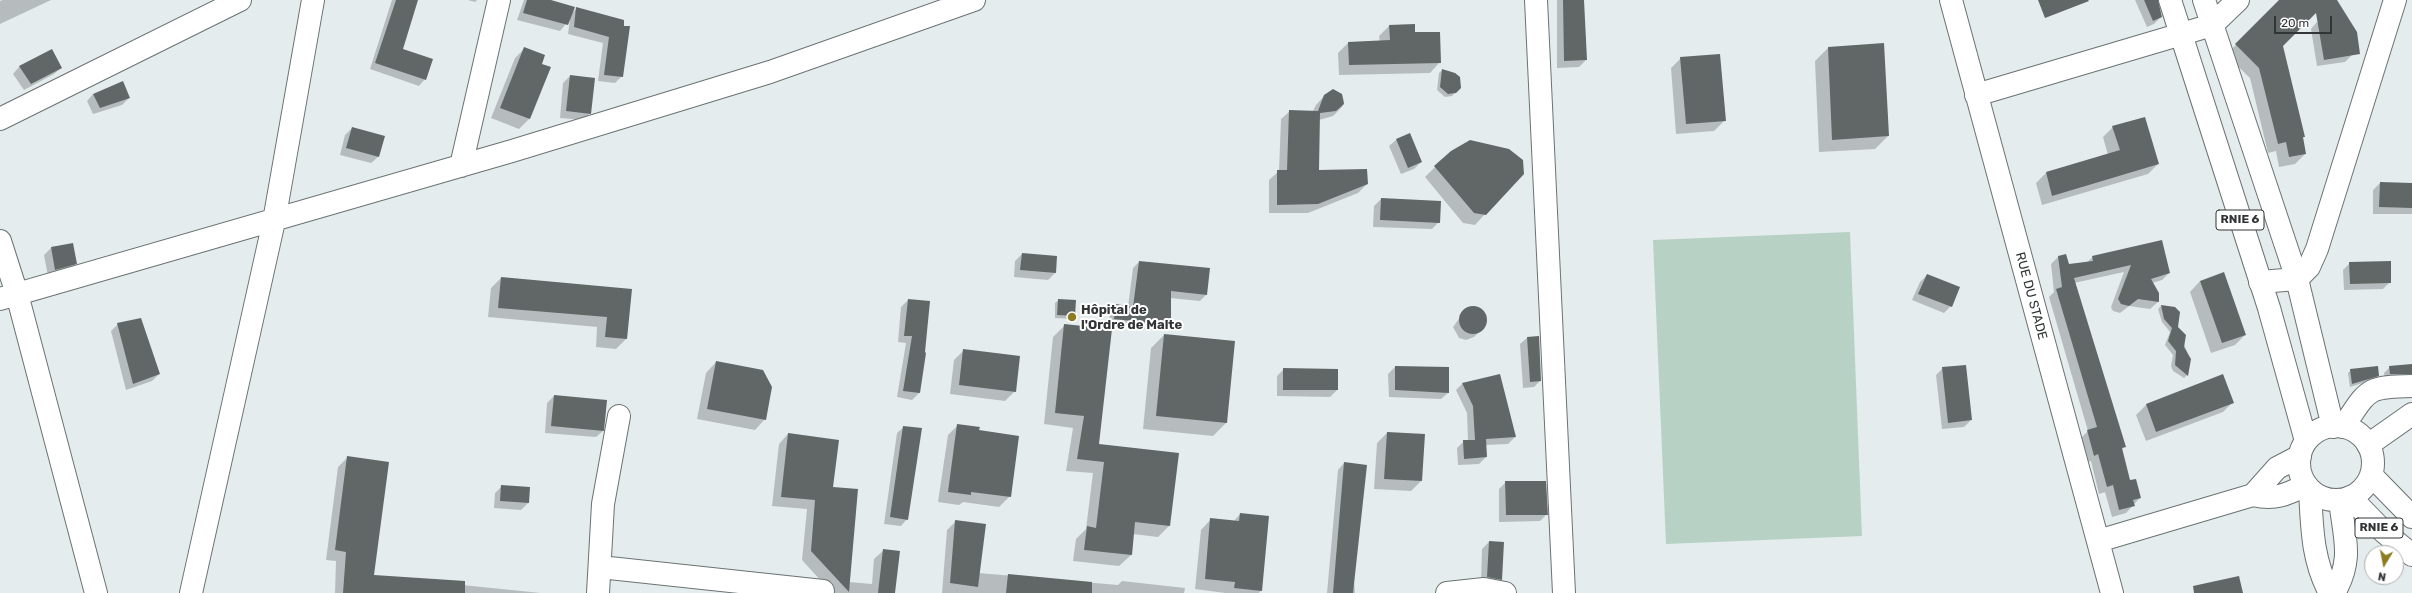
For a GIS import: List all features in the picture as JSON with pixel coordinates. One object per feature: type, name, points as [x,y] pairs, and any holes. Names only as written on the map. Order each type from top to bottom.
[{"type":"street","points":[[0,119],[240,0]]},
{"type":"street","points":[[191,593],[274,221],[313,0]]},
{"type":"street","points":[[461,166],[499,0]]},
{"type":"street","points":[[8,296],[274,221],[770,72],[974,0]]},
{"type":"street","points":[[1536,0],[1564,593]]},
{"type":"street","name":"RUE DU STADE","points":[[1951,0],[2112,593]]},
{"type":"street","name":"RNIE 6","points":[[2170,0],[2260,282],[2303,448]]},
{"type":"street","name":"RNIE 6","points":[[2204,0],[2297,279],[2338,427]]},
{"type":"street","points":[[1976,95],[2212,26],[2238,0]]},
{"type":"street","points":[[2260,282],[2297,279],[2309,267],[2322,235],[2394,0]]},
{"type":"street","points":[[0,241],[8,296],[96,593]]},
{"type":"street","points":[[2253,495],[2277,468],[2303,448],[2314,434],[2338,427],[2364,396],[2379,387],[2412,386]]},
{"type":"street","points":[[2368,445],[2412,414]]},
{"type":"street","points":[[598,593],[600,536],[603,504],[619,416]]},
{"type":"street","points":[[2098,540],[2253,495],[2268,499],[2308,487],[2329,499],[2345,498],[2366,484],[2371,475],[2372,455],[2368,445],[2357,434],[2338,427]]},
{"type":"street","points":[[2303,448],[2300,471],[2308,487],[2314,550],[2321,577],[2330,593]]},
{"type":"street","name":"RNIE 6","points":[[2371,475],[2412,516]]},
{"type":"street","points":[[2334,593],[2344,577],[2347,557],[2345,498]]},
{"type":"street","name":"RNIE 6","points":[[2345,498],[2412,555]]},
{"type":"street","points":[[600,567],[823,591]]},
{"type":"street","points":[[1447,593],[1484,590],[1505,593]]},
{"type":"green space","points":[[1850,232],[1862,536],[1666,544],[1653,240]]},
{"type":"building","points":[[396,0],[418,0],[403,49],[433,59],[426,80],[375,63]]},
{"type":"building","points":[[527,0],[551,0],[575,7],[568,25],[523,13]]},
{"type":"building","points":[[1563,0],[1584,0],[1587,60],[1564,61]]},
{"type":"building","points":[[2038,0],[2088,0],[2089,1],[2045,18]]},
{"type":"building","points":[[2144,0],[2158,0],[2162,17],[2153,21]]},
{"type":"building","points":[[2279,0],[2337,0],[2357,32],[2360,54],[2324,60],[2316,13],[2283,46],[2305,137],[2303,137],[2306,154],[2289,157],[2286,142],[2278,144],[2259,68],[2235,44]]},
{"type":"building","points":[[576,7],[624,20],[624,26],[630,26],[623,77],[604,75],[609,37],[574,27]]},
{"type":"building","points":[[1415,24],[1415,32],[1440,32],[1441,63],[1349,65],[1348,42],[1390,40],[1389,25]]},
{"type":"building","points":[[1884,43],[1889,136],[1832,140],[1828,47]]},
{"type":"building","points":[[524,47],[545,55],[542,64],[551,67],[530,119],[500,108]]},
{"type":"building","points":[[52,49],[62,68],[31,84],[19,66]]},
{"type":"building","points":[[1720,54],[1726,121],[1686,124],[1680,57]]},
{"type":"building","points":[[1442,69],[1455,73],[1460,77],[1461,88],[1456,93],[1448,94],[1440,87]]},
{"type":"building","points":[[570,75],[595,78],[591,114],[566,111]]},
{"type":"building","points":[[123,81],[130,98],[100,108],[93,94]]},
{"type":"building","points":[[1333,89],[1342,94],[1344,104],[1336,111],[1320,113],[1319,170],[1367,169],[1368,184],[1318,204],[1277,205],[1277,170],[1287,170],[1289,110],[1318,111],[1324,95]]},
{"type":"building","points":[[2145,117],[2159,164],[2052,196],[2046,172],[2120,150],[2112,126]]},
{"type":"building","points":[[352,127],[385,136],[379,157],[346,148]]},
{"type":"building","points":[[1410,133],[1422,162],[1408,168],[1396,139]]},
{"type":"building","points":[[1470,140],[1509,149],[1523,160],[1524,174],[1486,215],[1474,213],[1434,166],[1451,151]]},
{"type":"building","points":[[2380,182],[2412,183],[2412,208],[2379,207]]},
{"type":"building","points":[[1381,198],[1441,201],[1440,223],[1380,220]]},
{"type":"building","points":[[2162,240],[2170,273],[2151,279],[2159,293],[2159,302],[2138,299],[2129,306],[2121,304],[2118,299],[2131,265],[2074,278],[2126,447],[2122,448],[2130,480],[2136,479],[2141,498],[2133,500],[2135,506],[2119,510],[2113,485],[2107,487],[2098,454],[2094,456],[2087,430],[2097,427],[2056,289],[2062,287],[2058,256],[2066,254],[2069,264],[2093,261],[2092,256]]},
{"type":"building","points":[[73,243],[77,264],[55,270],[51,247]]},
{"type":"building","points":[[1022,253],[1057,256],[1056,273],[1020,270]]},
{"type":"building","points":[[1139,261],[1210,268],[1207,295],[1171,291],[1171,325],[1114,319],[1116,304],[1133,307]]},
{"type":"building","points":[[2391,261],[2391,283],[2350,284],[2349,262]]},
{"type":"building","points":[[2224,272],[2246,335],[2222,343],[2200,281]]},
{"type":"building","points":[[1927,274],[1960,287],[1952,307],[1918,294]]},
{"type":"building","points":[[501,277],[632,289],[627,339],[605,337],[607,317],[498,308]]},
{"type":"building","points":[[908,299],[930,301],[926,353],[920,393],[903,391],[912,336],[904,336]]},
{"type":"building","points":[[1058,299],[1076,300],[1075,316],[1057,315]]},
{"type":"building","points":[[2161,305],[2175,307],[2180,312],[2178,327],[2186,335],[2184,347],[2191,359],[2188,376],[2175,365],[2176,351],[2168,341],[2172,328],[2164,319]]},
{"type":"building","points":[[1473,306],[1483,310],[1487,320],[1483,330],[1473,334],[1463,330],[1459,320],[1463,310]]},
{"type":"building","points":[[141,318],[160,374],[133,384],[117,323]]},
{"type":"building","points":[[1064,324],[1112,329],[1099,444],[1179,453],[1170,526],[1135,522],[1132,555],[1084,550],[1087,526],[1096,528],[1104,462],[1077,459],[1084,416],[1055,413]]},
{"type":"building","points":[[1164,334],[1235,341],[1227,423],[1156,416]]},
{"type":"building","points":[[1539,336],[1541,381],[1530,382],[1527,337]]},
{"type":"building","points":[[963,349],[1020,356],[1016,392],[959,385]]},
{"type":"building","points":[[716,361],[763,370],[772,387],[766,420],[707,409]]},
{"type":"building","points":[[2412,364],[2412,374],[2390,374],[2389,366]]},
{"type":"building","points":[[1966,365],[1972,420],[1948,423],[1942,367]]},
{"type":"building","points":[[1395,366],[1449,367],[1449,393],[1395,390]]},
{"type":"building","points":[[2378,366],[2379,376],[2352,384],[2350,369]]},
{"type":"building","points":[[1283,368],[1338,369],[1338,390],[1283,390]]},
{"type":"building","points":[[1500,374],[1516,437],[1486,439],[1487,457],[1464,459],[1463,440],[1475,440],[1473,406],[1462,383]]},
{"type":"building","points":[[2223,374],[2234,403],[2156,432],[2146,404]]},
{"type":"building","points":[[554,395],[607,400],[604,431],[551,426]]},
{"type":"building","points":[[957,424],[980,427],[979,430],[1019,436],[1011,497],[971,492],[971,495],[948,492]]},
{"type":"building","points":[[903,426],[922,428],[908,520],[890,517]]},
{"type":"building","points":[[1387,432],[1425,434],[1422,481],[1384,479]]},
{"type":"building","points":[[788,433],[839,440],[833,487],[858,489],[849,592],[811,551],[815,500],[781,497]]},
{"type":"building","points":[[347,456],[389,462],[374,575],[465,581],[465,593],[343,593],[346,552],[335,550]]},
{"type":"building","points":[[1344,462],[1367,465],[1353,593],[1333,593]]},
{"type":"building","points":[[1505,481],[1546,481],[1548,515],[1506,515]]},
{"type":"building","points":[[501,485],[530,487],[529,503],[500,501]]},
{"type":"building","points":[[1240,513],[1269,516],[1262,591],[1234,588],[1235,582],[1205,579],[1210,518],[1239,521]]},
{"type":"building","points":[[955,520],[986,524],[978,587],[950,583]]},
{"type":"building","points":[[1489,541],[1504,542],[1502,580],[1487,577]]},
{"type":"building","points":[[883,549],[900,551],[895,593],[878,593]]},
{"type":"building","points":[[1008,574],[1092,582],[1092,593],[1006,593]]},
{"type":"building","points":[[2239,576],[2243,593],[2194,593],[2193,586]]},
{"type":"place","name":"Hôpital de l'Ordre de Malte","points":[[1072,317]]}]
